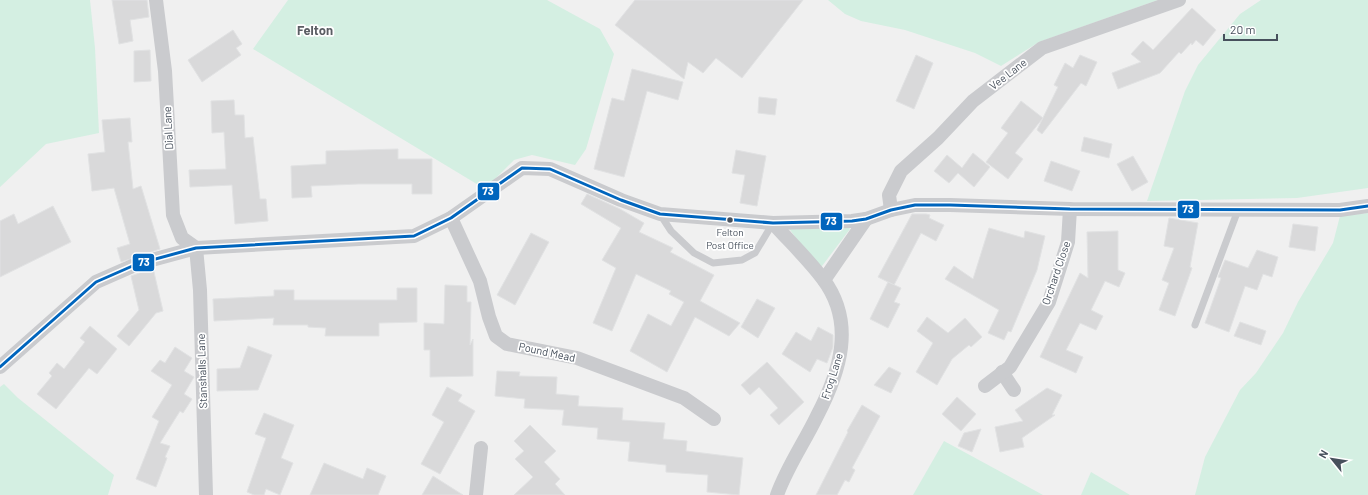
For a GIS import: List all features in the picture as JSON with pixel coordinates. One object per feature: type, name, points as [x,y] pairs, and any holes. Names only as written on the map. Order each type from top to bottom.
[{"type":"street","name":"Dial Lane","points":[[156,0],[165,71],[173,215],[182,238],[196,248]]},
{"type":"street","name":"Vee Lane","points":[[891,210],[889,195],[901,171],[938,138],[973,101],[1042,48],[1179,0]]},
{"type":"street","points":[[0,367],[96,282],[137,264],[196,248],[414,236],[451,218],[522,168],[550,169],[621,200],[660,214],[773,223],[852,221],[866,219],[891,210],[915,205],[950,204],[1070,209],[1238,210],[1340,210],[1368,206]]},
{"type":"street","name":"Orchard Close","points":[[985,386],[1010,367],[1049,302],[1068,242],[1070,209]]},
{"type":"street","name":"Pound Mead","points":[[451,218],[480,281],[489,317],[496,336],[507,344],[577,358],[684,398],[714,419]]},
{"type":"street","points":[[824,280],[866,219]]},
{"type":"street","name":"Frog Lane","points":[[773,223],[824,280],[840,311],[843,342],[833,380],[818,415],[782,480],[778,495]]},
{"type":"street","name":"Stanshalls Lane","points":[[196,248],[200,290],[206,495]]},
{"type":"street","points":[[1002,372],[1014,390]]},
{"type":"street","points":[[476,495],[481,448]]},
{"type":"lane","points":[[1195,325],[1238,210]]},
{"type":"lane","points":[[660,214],[671,231],[694,253],[713,263],[742,260],[755,253],[773,223]]},
{"type":"green space","points":[[0,0],[90,0],[95,48],[99,133],[46,144],[0,187]]},
{"type":"green space","points":[[288,0],[547,0],[600,29],[614,54],[586,149],[575,165],[532,155],[514,160],[485,189],[253,49]]},
{"type":"green space","points":[[828,0],[1158,0],[1039,42],[1001,66],[975,53],[905,30],[861,21],[845,14]]},
{"type":"green space","points":[[1261,0],[1368,0],[1368,188],[1297,198],[1147,201],[1185,91],[1198,65],[1240,14]]},
{"type":"green space","points":[[1368,213],[1368,495],[1195,495],[1205,457],[1240,390],[1256,373],[1283,333],[1298,302],[1333,243],[1340,216]]},
{"type":"green space","points":[[848,226],[850,229],[819,270],[788,227]]},
{"type":"green space","points":[[4,384],[18,398],[114,475],[108,495],[0,495],[0,387]]},
{"type":"green space","points":[[944,441],[1043,495],[913,495]]},
{"type":"green space","points":[[1091,472],[1130,495],[1081,495]]},
{"type":"building","points":[[112,0],[147,0],[149,17],[130,20],[133,41],[119,44]]},
{"type":"building","points":[[635,0],[803,0],[742,78],[716,58],[703,73],[688,62],[684,79],[615,25]]},
{"type":"building","points":[[1192,8],[1216,30],[1203,46],[1196,40],[1192,45],[1191,43],[1181,54],[1179,52],[1160,73],[1118,89],[1112,73],[1141,62],[1131,54],[1143,41],[1153,50]]},
{"type":"building","points":[[233,30],[242,44],[236,48],[241,55],[202,82],[188,60]]},
{"type":"building","points":[[150,50],[151,81],[134,82],[134,51]]},
{"type":"building","points":[[916,55],[933,63],[914,109],[896,101]]},
{"type":"building","points":[[1080,55],[1097,62],[1086,86],[1081,83],[1042,134],[1037,130],[1058,87],[1054,85],[1065,63],[1073,68]]},
{"type":"building","points":[[632,69],[683,82],[678,100],[647,91],[624,177],[594,169],[612,98],[624,101]]},
{"type":"building","points":[[759,97],[777,99],[775,115],[758,113]]},
{"type":"building","points":[[234,100],[235,115],[244,115],[245,138],[253,137],[260,199],[266,199],[268,221],[235,224],[232,185],[190,187],[189,170],[226,169],[224,132],[212,133],[211,101]]},
{"type":"building","points":[[1021,101],[1043,118],[1015,153],[1023,159],[1008,179],[986,162],[1008,133],[1001,128]]},
{"type":"building","points":[[130,118],[132,142],[128,142],[133,189],[141,186],[160,249],[121,262],[117,248],[130,244],[114,188],[92,191],[88,154],[105,152],[102,120]]},
{"type":"building","points":[[1084,137],[1112,144],[1109,158],[1081,151]]},
{"type":"building","points":[[398,149],[398,159],[432,159],[432,194],[412,194],[412,184],[358,184],[311,186],[312,197],[292,198],[291,166],[326,164],[326,151]]},
{"type":"building","points":[[736,150],[766,156],[757,206],[740,203],[745,175],[732,173]]},
{"type":"building","points":[[973,153],[990,167],[974,187],[958,173],[949,183],[934,171],[947,155],[962,168]]},
{"type":"building","points":[[1133,156],[1148,182],[1132,191],[1117,164]]},
{"type":"building","points":[[1051,161],[1080,171],[1072,191],[1044,181]]},
{"type":"building","points":[[587,194],[620,209],[644,223],[639,232],[673,248],[670,252],[714,275],[700,301],[740,323],[729,336],[695,317],[667,372],[630,351],[648,314],[671,326],[684,302],[669,294],[671,291],[636,274],[612,331],[593,323],[616,268],[602,260],[621,228],[581,204]]},
{"type":"building","points":[[53,206],[71,242],[0,277],[0,221],[14,214],[18,224]]},
{"type":"building","points":[[912,214],[930,215],[929,218],[944,225],[936,241],[921,233],[894,285],[878,277]]},
{"type":"building","points":[[1169,218],[1198,223],[1190,267],[1192,268],[1175,316],[1159,310],[1169,283],[1162,280],[1174,248],[1164,246]]},
{"type":"building","points":[[1293,224],[1318,227],[1315,251],[1289,247]]},
{"type":"building","points":[[989,228],[1024,238],[1025,231],[1045,236],[1037,270],[1011,332],[1008,331],[1004,340],[988,333],[999,310],[945,279],[954,266],[973,279]]},
{"type":"building","points":[[1118,231],[1118,270],[1125,273],[1119,287],[1105,281],[1091,310],[1103,316],[1096,330],[1080,323],[1066,350],[1083,357],[1076,373],[1040,357],[1080,273],[1088,278],[1087,232]]},
{"type":"building","points":[[531,233],[549,242],[515,305],[497,295]]},
{"type":"building","points":[[1257,250],[1278,257],[1272,277],[1263,274],[1257,290],[1245,286],[1229,332],[1205,323],[1221,278],[1218,277],[1225,260],[1248,268]]},
{"type":"building","points":[[153,268],[163,311],[156,313],[129,346],[117,336],[139,310],[131,276]]},
{"type":"building","points":[[888,282],[901,288],[894,302],[900,304],[888,328],[870,319]]},
{"type":"building","points":[[445,285],[467,286],[467,302],[471,302],[470,345],[473,339],[473,376],[430,377],[430,350],[424,350],[424,323],[444,324]]},
{"type":"building","points":[[397,288],[417,288],[417,322],[379,323],[379,336],[325,336],[326,328],[308,327],[308,325],[273,325],[274,318],[214,321],[213,299],[274,296],[274,290],[294,290],[294,300],[397,300]]},
{"type":"building","points":[[757,299],[775,308],[758,338],[741,327]]},
{"type":"building","points":[[927,317],[948,333],[965,318],[982,337],[971,347],[969,345],[952,359],[937,385],[916,372],[933,343],[917,331]]},
{"type":"building","points":[[1240,322],[1266,331],[1261,345],[1234,336]]},
{"type":"building","points":[[90,326],[117,349],[97,374],[89,368],[56,409],[37,394],[52,376],[49,373],[57,363],[64,369],[85,342],[80,338]]},
{"type":"building","points":[[818,327],[833,335],[833,347],[827,363],[817,359],[810,372],[782,354],[796,332],[811,341]]},
{"type":"building","points":[[248,346],[272,355],[258,390],[217,391],[217,369],[240,368]]},
{"type":"building","points":[[175,347],[192,358],[184,371],[194,377],[184,394],[192,399],[183,413],[180,411],[160,443],[170,446],[156,487],[136,479],[159,421],[152,417],[172,385],[151,371],[160,360],[165,363]]},
{"type":"building","points":[[767,362],[804,402],[779,425],[770,415],[778,408],[759,387],[750,395],[741,385]]},
{"type":"building","points":[[889,367],[901,373],[891,393],[874,385]]},
{"type":"building","points":[[497,371],[520,372],[519,376],[557,377],[556,394],[579,396],[578,406],[623,408],[622,420],[665,423],[663,439],[687,441],[686,451],[743,458],[739,495],[707,492],[708,475],[666,472],[666,465],[628,461],[630,442],[597,439],[598,428],[562,425],[564,410],[524,408],[525,399],[495,396]]},
{"type":"building","points":[[447,387],[462,395],[458,401],[475,411],[440,474],[421,464],[444,422],[432,415]]},
{"type":"building","points":[[1047,388],[1062,395],[1052,415],[1055,415],[1022,438],[1024,447],[1000,452],[995,427],[1023,421],[1015,410]]},
{"type":"building","points":[[957,397],[976,414],[961,431],[942,414]]},
{"type":"building","points":[[862,405],[880,416],[852,468],[855,470],[849,482],[845,480],[837,495],[816,495],[848,432],[847,431]]},
{"type":"building","points":[[264,413],[294,425],[281,458],[293,463],[280,495],[266,489],[264,495],[254,495],[247,492],[266,438],[255,434]]},
{"type":"building","points":[[530,425],[556,451],[544,462],[560,479],[555,484],[565,495],[514,495],[533,477],[515,459],[524,451],[514,441]]},
{"type":"building","points":[[981,429],[972,452],[958,446],[964,433]]},
{"type":"building","points":[[324,463],[363,479],[367,468],[386,476],[378,495],[310,495]]},
{"type":"building","points":[[433,476],[463,495],[422,495]]},
{"type":"transit line","name":"73","points":[[0,367],[96,282],[137,264],[196,248],[414,236],[451,218],[522,168],[550,169],[621,200],[660,214],[773,223],[852,221],[866,219],[891,210],[915,205],[1070,209],[1340,210],[1368,206]]},
{"type":"place","name":"Felton Post Office","points":[[730,220]]},
{"type":"district","name":"Felton","points":[[315,30]]}]
